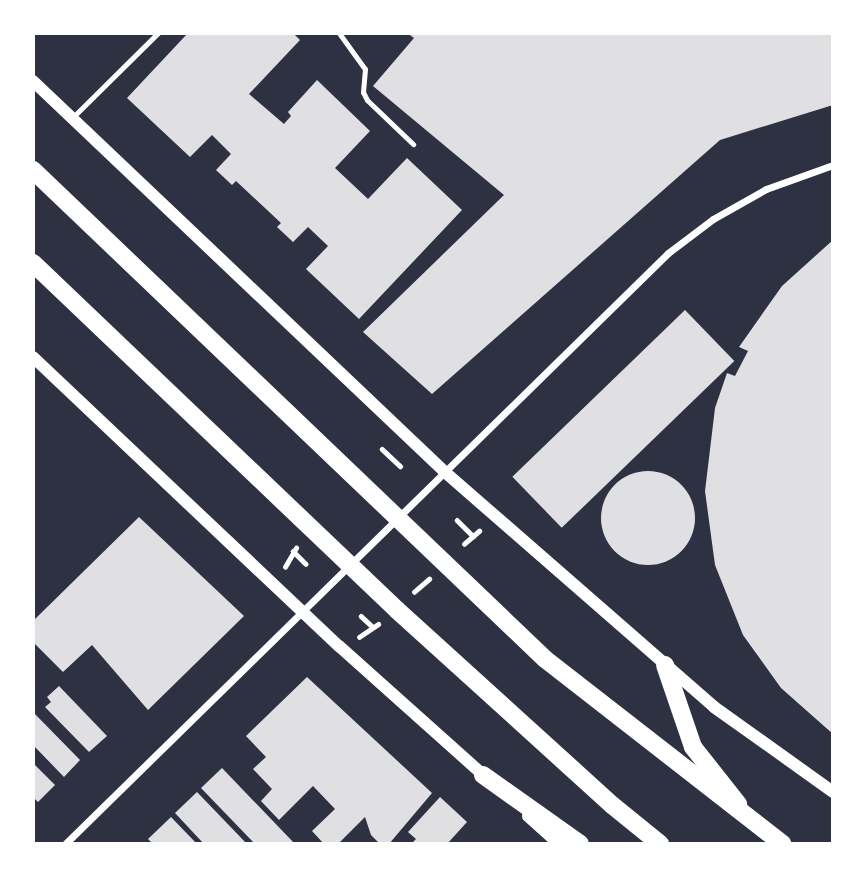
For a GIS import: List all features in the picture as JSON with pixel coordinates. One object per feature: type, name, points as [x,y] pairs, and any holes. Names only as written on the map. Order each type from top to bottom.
[{"type":"main road","points":[[33,170],[545,659],[755,826],[783,844]]},
{"type":"main road","points":[[33,263],[349,566],[612,805],[660,844]]},
{"type":"main road","points":[[665,665],[693,747],[755,826]]},
{"type":"main road","points":[[483,775],[580,844]]},
{"type":"street","points":[[33,81],[446,472],[714,707],[833,792]]},
{"type":"street","points":[[65,844],[692,232],[765,190],[833,165]]},
{"type":"street","points":[[33,357],[302,612],[559,844]]},
{"type":"lane","points":[[72,118],[158,33]]},
{"type":"lane","points":[[339,33],[365,69],[363,92],[367,100],[413,144]]},
{"type":"path","points":[[372,456],[389,442]]},
{"type":"path","points":[[382,449],[400,466]]},
{"type":"path","points":[[457,520],[473,536]]},
{"type":"path","points":[[464,544],[483,527]]},
{"type":"path","points":[[284,568],[298,545]]},
{"type":"path","points":[[293,551],[306,564]]},
{"type":"path","points":[[414,593],[431,576]]},
{"type":"path","points":[[361,616],[374,628]]},
{"type":"path","points":[[359,638],[382,622]]},
{"type":"building","points":[[188,33],[293,33],[300,40],[249,94],[284,124],[291,116],[288,112],[317,80],[370,131],[335,168],[368,199],[407,158],[462,210],[359,319],[306,269],[328,246],[308,227],[293,242],[277,227],[281,223],[236,181],[232,185],[216,170],[231,154],[212,135],[190,157],[127,98]]},
{"type":"building","points":[[407,33],[833,33],[833,105],[720,140],[432,394],[363,332],[504,195],[373,86],[414,38]]},
{"type":"building","points":[[833,240],[833,734],[781,688],[743,635],[715,565],[705,491],[715,408],[727,373],[735,376],[748,351],[739,347],[782,286]]},
{"type":"building","points":[[685,310],[734,361],[562,528],[512,477]]},
{"type":"building","points":[[648,471],[666,475],[681,485],[691,500],[695,518],[691,536],[681,551],[666,561],[648,565],[630,561],[615,551],[605,536],[601,518],[605,500],[615,485],[630,475]]},
{"type":"building","points":[[139,517],[244,616],[148,710],[92,645],[63,672],[33,642],[33,621]]},
{"type":"building","points":[[307,677],[432,793],[389,844],[380,844],[371,835],[365,817],[338,844],[324,844],[312,831],[335,809],[313,786],[279,820],[261,801],[272,789],[253,769],[266,757],[246,736]]},
{"type":"building","points":[[59,686],[107,736],[89,752],[45,707],[51,702],[47,697]]},
{"type":"building","points":[[33,712],[80,760],[64,777],[33,745]]},
{"type":"building","points":[[33,763],[55,785],[38,802],[33,797]]},
{"type":"building","points":[[222,768],[295,844],[255,844],[201,788]]},
{"type":"building","points":[[197,792],[247,844],[204,844],[175,813]]},
{"type":"building","points":[[440,797],[467,822],[447,844],[411,844],[416,839],[408,832]]},
{"type":"building","points":[[171,817],[197,844],[153,844],[148,839]]}]
